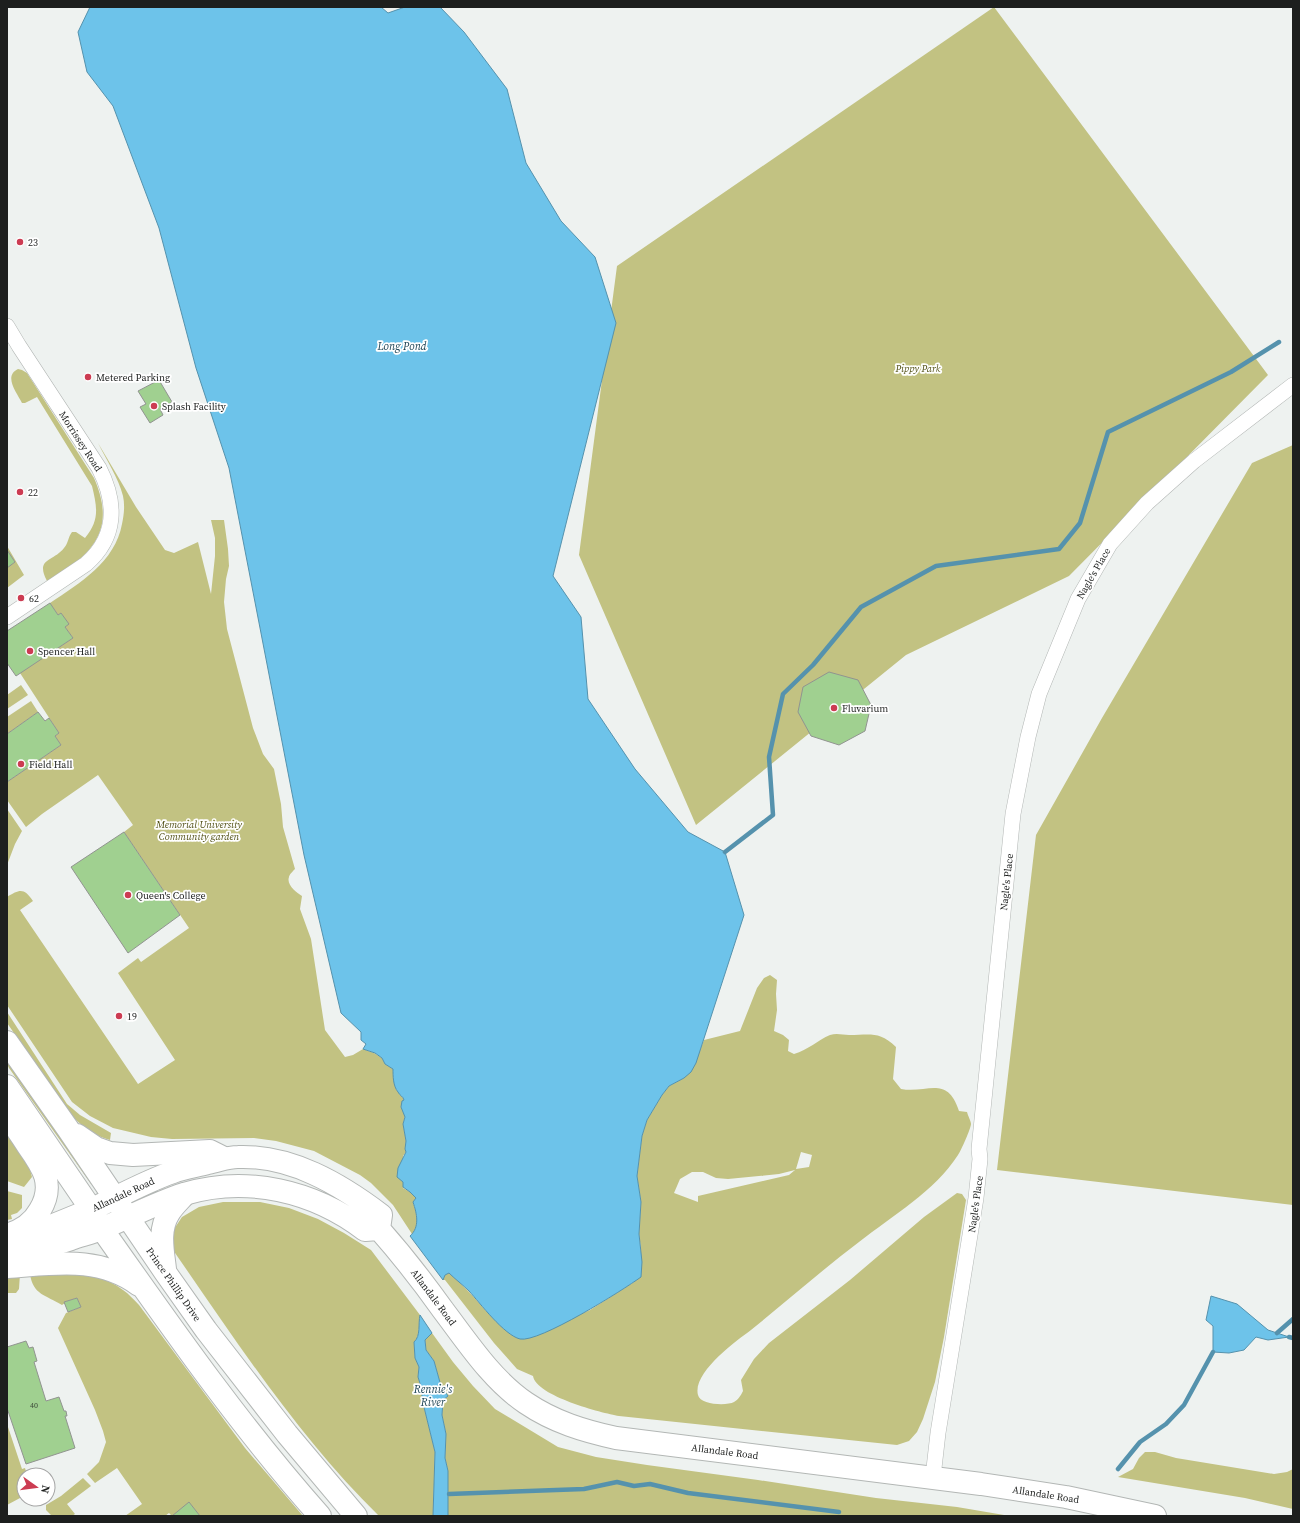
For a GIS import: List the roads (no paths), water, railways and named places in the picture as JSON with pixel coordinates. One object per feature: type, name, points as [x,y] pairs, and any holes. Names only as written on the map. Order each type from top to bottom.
[{"type":"main road","name":"Prince Phillip Drive","points":[[7,1042],[206,1330],[287,1434],[356,1516]]},
{"type":"main road","points":[[7,1086],[91,1209],[102,1229],[214,1386],[260,1446],[320,1516]]},
{"type":"main road","points":[[7,1115],[39,1161],[47,1180],[44,1203],[30,1224],[15,1233],[7,1235]]},
{"type":"main road","points":[[68,1129],[96,1148],[110,1153],[132,1155],[210,1151],[224,1158]]},
{"type":"main road","name":"Allandale Road","points":[[7,1241],[24,1236],[91,1209],[114,1197],[174,1171],[211,1163],[224,1158],[238,1157],[261,1158],[289,1164],[312,1173],[346,1191],[381,1216],[379,1229],[405,1259],[478,1356],[509,1390],[542,1413],[576,1428],[616,1438],[933,1477],[1066,1497],[1155,1516]]},
{"type":"main road","points":[[7,1258],[102,1229],[185,1194],[219,1187],[267,1187],[289,1192],[312,1200],[354,1222],[365,1230],[379,1229]]},
{"type":"main road","points":[[165,1272],[162,1241],[164,1223],[169,1213],[185,1194]]},
{"type":"main road","points":[[7,1267],[74,1262],[88,1264],[120,1274],[146,1290]]},
{"type":"street","name":"Morrissey Road","points":[[7,326],[99,468],[110,494],[112,509],[108,534],[103,546],[96,555],[86,564],[7,617]]},
{"type":"street","name":"Nagle's Place","points":[[933,1477],[938,1433],[976,1198],[980,1159],[979,1149],[1013,814],[1028,737],[1039,694],[1078,599],[1110,544],[1147,503],[1194,461],[1293,385]]},
{"type":"water","name":"Long Pond","points":[[90,7],[381,7],[388,13],[405,7],[440,7],[464,32],[507,89],[526,163],[561,221],[595,257],[616,323],[553,576],[581,617],[588,699],[635,769],[688,832],[725,852],[744,915],[696,1063],[691,1072],[684,1078],[669,1086],[662,1095],[647,1120],[642,1136],[637,1176],[641,1202],[639,1234],[642,1262],[641,1277],[617,1293],[562,1325],[530,1338],[520,1339],[507,1332],[469,1291],[449,1273],[445,1275],[443,1280],[410,1236],[415,1229],[417,1220],[413,1202],[416,1198],[403,1187],[403,1182],[397,1177],[398,1168],[406,1152],[403,1124],[405,1117],[401,1107],[402,1101],[404,1100],[395,1087],[393,1069],[385,1064],[382,1058],[375,1053],[363,1049],[366,1044],[361,1040],[361,1032],[341,1013],[304,855],[229,468],[196,368],[159,228],[113,106],[87,72],[78,32]]},
{"type":"water","points":[[1211,1296],[1237,1304],[1268,1330],[1289,1337],[1268,1340],[1256,1337],[1244,1350],[1229,1353],[1213,1352],[1213,1326],[1206,1320]]},
{"type":"water","name":"Rennie's River","points":[[420,1315],[432,1333],[425,1340],[426,1350],[434,1361],[441,1386],[448,1396],[443,1400],[442,1415],[446,1434],[445,1458],[448,1471],[448,1516],[433,1516],[435,1452],[422,1399],[422,1390],[418,1377],[419,1367],[415,1358],[414,1342],[418,1337]]},
{"type":"waterway","points":[[725,852],[773,815],[769,757],[783,694],[813,665],[861,607],[936,566],[1059,549],[1080,523],[1108,432],[1231,372],[1279,342]]},
{"type":"waterway","points":[[1277,1333],[1293,1319]]},
{"type":"waterway","points":[[1289,1337],[1293,1338]]},
{"type":"waterway","points":[[1118,1469],[1140,1442],[1166,1424],[1184,1405],[1213,1352]]},
{"type":"waterway","points":[[449,1494],[584,1489],[617,1482],[634,1486],[650,1484],[688,1493],[839,1512]]},
{"type":"place","name":"23","points":[[20,242]]},
{"type":"place","name":"Metered Parking","points":[[88,377]]},
{"type":"place","name":"Splash Facility","points":[[154,406]]},
{"type":"place","name":"22","points":[[20,492]]},
{"type":"place","name":"62","points":[[21,598]]},
{"type":"place","name":"Spencer Hall","points":[[30,651]]},
{"type":"place","name":"Fluvarium","points":[[834,708]]},
{"type":"place","name":"Field Hall","points":[[21,764]]},
{"type":"place","name":"Queen's College","points":[[128,895]]},
{"type":"place","name":"19","points":[[119,1016]]},
{"type":"park label","name":"Pippy Park","points":[[918,368]]},
{"type":"park label","name":"Memorial University Community garden","points":[[199,830]]}]
